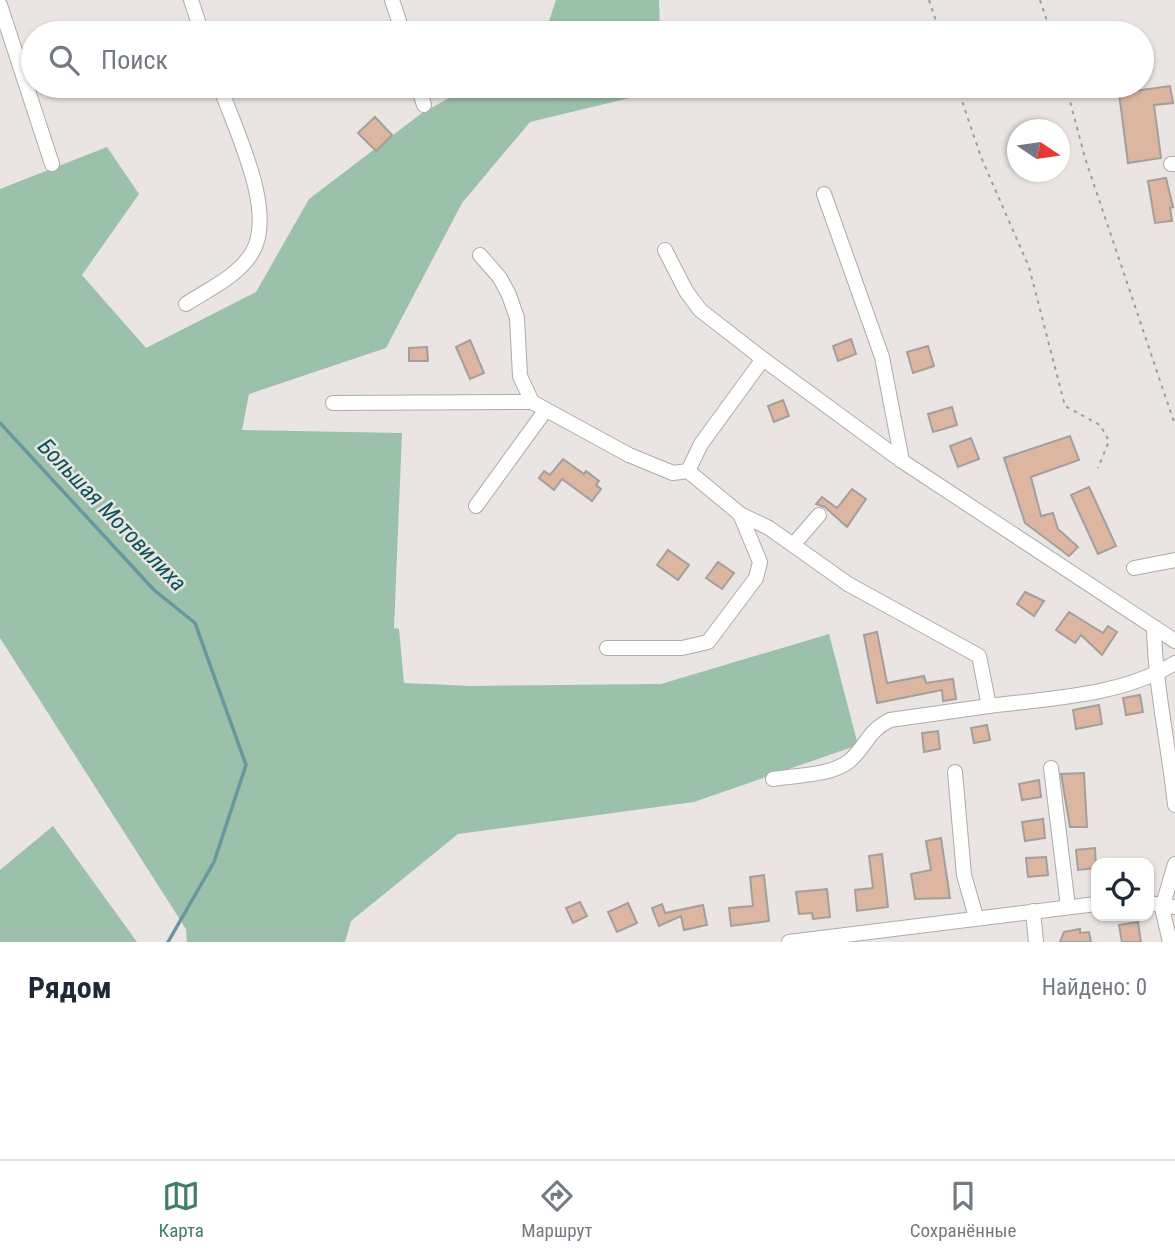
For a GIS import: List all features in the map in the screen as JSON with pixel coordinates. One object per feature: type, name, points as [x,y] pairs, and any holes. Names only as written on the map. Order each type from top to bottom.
[{"type":"street","points":[[191,0],[198,21]]},
{"type":"street","points":[[392,0],[399,21]]},
{"type":"street","points":[[0,5],[21,69]]},
{"type":"street","points":[[30,98],[52,164]]},
{"type":"street","points":[[186,304],[236,271],[253,250],[261,225],[258,196],[224,98]]},
{"type":"street","points":[[422,98],[424,105]]},
{"type":"street","points":[[824,194],[882,356],[902,461]]},
{"type":"street","points":[[666,250],[700,310],[763,359],[902,461],[1175,641]]},
{"type":"street","points":[[480,255],[500,278],[509,295],[517,318],[520,376],[532,402],[652,465],[673,473],[688,471],[740,514],[793,545],[848,584],[979,656],[989,706]]},
{"type":"street","points":[[688,471],[701,444],[763,359]]},
{"type":"street","points":[[333,403],[532,402]]},
{"type":"street","points":[[476,506],[545,411]]},
{"type":"street","points":[[607,648],[697,646],[716,635],[759,569],[759,554],[740,514]]},
{"type":"street","points":[[793,545],[820,515]]},
{"type":"street","points":[[1134,568],[1175,559]]},
{"type":"street","points":[[1154,627],[1155,675],[1167,732],[1175,806]]},
{"type":"street","points":[[773,779],[833,769],[849,761],[877,726],[890,720],[1082,694],[1155,675],[1175,663]]},
{"type":"street","points":[[1051,768],[1068,907]]},
{"type":"street","points":[[955,772],[964,875],[976,917]]},
{"type":"street","points":[[1170,942],[1162,906],[1175,864]]},
{"type":"street","points":[[789,942],[1091,905]]},
{"type":"street","points":[[1033,912],[1036,942]]},
{"type":"path","points":[[929,0],[936,21]]},
{"type":"path","points":[[1040,0],[1047,21]]},
{"type":"path","points":[[961,98],[981,157],[1029,267],[1065,406],[1100,425],[1109,441],[1098,468]]},
{"type":"path","points":[[1069,98],[1085,158],[1175,425]]},
{"type":"green space","points":[[556,0],[659,0],[660,21],[549,21]]},
{"type":"green space","points":[[449,98],[630,98],[530,122],[462,203],[386,348],[249,394],[242,430],[402,433],[394,628],[399,629],[404,683],[471,686],[661,684],[829,634],[858,745],[694,802],[458,834],[351,921],[345,942],[187,942],[186,929],[0,638],[0,189],[107,147],[139,194],[82,275],[146,348],[256,292],[309,199],[422,113]]},
{"type":"green space","points":[[53,826],[137,942],[0,942],[0,870]]},
{"type":"building","points":[[1170,86],[1173,103],[1154,105],[1161,158],[1128,163],[1120,98],[1154,98],[1154,88]]},
{"type":"building","points":[[375,117],[392,135],[376,151],[358,133]]},
{"type":"building","points":[[1166,178],[1173,207],[1170,208],[1172,221],[1155,223],[1148,181]]},
{"type":"building","points":[[851,339],[856,354],[838,361],[833,346]]},
{"type":"building","points":[[470,340],[484,373],[470,379],[456,347]]},
{"type":"building","points":[[928,346],[934,366],[913,373],[907,352]]},
{"type":"building","points":[[427,347],[428,361],[409,361],[409,348]]},
{"type":"building","points":[[783,400],[789,416],[774,422],[768,406]]},
{"type":"building","points":[[952,407],[957,425],[933,432],[928,414]]},
{"type":"building","points":[[1070,436],[1079,460],[1031,477],[1041,516],[1053,513],[1058,529],[1078,547],[1069,556],[1025,523],[1004,458]]},
{"type":"building","points":[[971,438],[979,459],[958,467],[950,446]]},
{"type":"building","points":[[563,459],[599,481],[596,485],[601,489],[592,501],[562,479],[554,490],[539,478],[544,471],[550,475]]},
{"type":"building","points":[[1089,487],[1116,546],[1098,554],[1071,495]]},
{"type":"building","points":[[852,489],[866,499],[847,527],[825,507],[816,504],[822,497],[837,508]]},
{"type":"building","points":[[668,550],[689,565],[678,580],[657,565]]},
{"type":"building","points":[[718,562],[734,573],[722,589],[706,578]]},
{"type":"building","points":[[1025,592],[1044,601],[1034,616],[1017,604]]},
{"type":"building","points":[[1069,612],[1103,633],[1108,626],[1117,632],[1102,655],[1081,635],[1075,643],[1056,630]]},
{"type":"building","points":[[877,632],[887,683],[924,676],[926,683],[953,679],[956,699],[943,701],[942,690],[877,703],[864,635]]},
{"type":"building","points":[[1140,695],[1143,712],[1126,715],[1123,698]]},
{"type":"building","points":[[1099,705],[1102,724],[1076,729],[1073,710]]},
{"type":"building","points":[[987,725],[990,740],[974,743],[971,728]]},
{"type":"building","points":[[938,731],[940,749],[924,752],[922,733]]},
{"type":"building","points":[[1084,773],[1087,827],[1070,827],[1061,774]]},
{"type":"building","points":[[1039,780],[1041,797],[1022,800],[1019,784]]},
{"type":"building","points":[[1043,819],[1045,838],[1025,841],[1022,822]]},
{"type":"building","points":[[941,838],[950,898],[915,899],[911,874],[931,870],[926,841]]},
{"type":"building","points":[[1095,848],[1096,858],[1091,858],[1091,869],[1078,870],[1076,850]]},
{"type":"building","points":[[882,854],[888,907],[857,911],[855,890],[873,888],[869,856]]},
{"type":"building","points":[[1046,857],[1048,875],[1028,877],[1026,858]]},
{"type":"building","points":[[764,875],[769,921],[731,926],[729,908],[753,906],[750,877]]},
{"type":"building","points":[[827,889],[830,917],[813,919],[812,913],[799,914],[796,892]]},
{"type":"building","points":[[580,902],[587,916],[573,923],[566,908]]},
{"type":"building","points":[[628,903],[637,923],[617,932],[608,912]]},
{"type":"building","points":[[662,904],[665,913],[703,905],[707,925],[684,930],[681,916],[659,926],[652,908]]},
{"type":"building","points":[[1138,922],[1141,942],[1122,942],[1119,925]]},
{"type":"building","points":[[1080,929],[1080,933],[1089,932],[1091,942],[1060,942],[1064,932]]},
{"type":"waterway","name":"Большая Мотовилиха","points":[[0,423],[154,590],[195,623],[246,765],[214,862],[168,942]]}]
